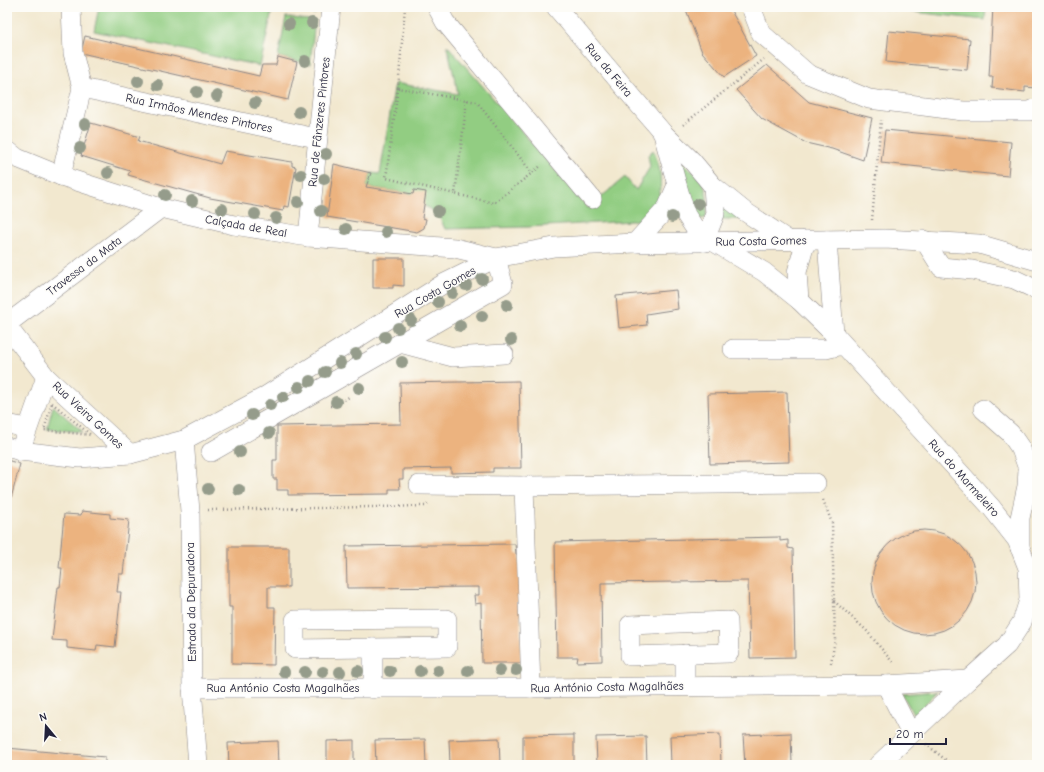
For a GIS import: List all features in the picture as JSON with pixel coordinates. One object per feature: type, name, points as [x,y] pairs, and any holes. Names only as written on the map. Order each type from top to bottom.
[{"type":"street","points":[[61,176],[82,88],[73,54],[71,7]]},
{"type":"street","name":"Rua de Fânzeres Pintores","points":[[308,237],[316,138],[331,7]]},
{"type":"street","points":[[437,7],[445,22],[592,199]]},
{"type":"street","name":"Rua da Feira","points":[[556,7],[670,131],[712,186],[744,211],[797,240]]},
{"type":"street","points":[[751,7],[761,33],[808,74],[869,99],[963,111],[1034,110]]},
{"type":"street","name":"Rua Irmãos Mendes Pintores","points":[[82,88],[316,138]]},
{"type":"street","name":"Rua da Feira","points":[[670,131],[677,185],[686,215],[709,242]]},
{"type":"street","name":"Calçada de Real","points":[[7,150],[17,158],[61,176],[161,208],[234,225],[308,237],[455,248],[496,258]]},
{"type":"street","points":[[635,243],[666,208],[677,185]]},
{"type":"street","points":[[709,242],[714,214],[712,186]]},
{"type":"street","name":"Travessa da Mata","points":[[7,325],[161,208]]},
{"type":"street","points":[[797,240],[799,300]]},
{"type":"street","name":"Rua Costa Gomes","points":[[14,449],[80,458],[130,454],[184,440],[264,398],[443,284],[496,258],[554,247],[635,243],[797,240],[924,240],[979,244],[1037,261]]},
{"type":"street","points":[[733,348],[826,349],[838,340],[826,240]]},
{"type":"street","points":[[924,240],[941,267],[972,270],[1014,279],[1037,290]]},
{"type":"street","name":"Rua do Marmeleiro","points":[[709,242],[764,272],[799,300],[838,340],[991,507],[1017,540],[1028,568],[1029,600],[1022,622],[1008,645],[968,680]]},
{"type":"street","points":[[211,452],[503,284],[496,258]]},
{"type":"street","name":"Rua Vieira Gomes","points":[[7,325],[46,377],[130,454]]},
{"type":"street","points":[[400,342],[454,357],[504,354]]},
{"type":"street","name":"Rua Vieira Gomes","points":[[14,449],[27,428],[46,377]]},
{"type":"street","points":[[983,409],[1010,434],[1021,449],[1028,469],[1028,486],[1020,518],[1020,550]]},
{"type":"street","points":[[7,424],[27,428]]},
{"type":"street","name":"Estrada da Depuradora","points":[[184,440],[190,511],[192,688],[198,765]]},
{"type":"street","points":[[419,485],[524,486],[816,483]]},
{"type":"street","points":[[524,486],[531,688]]},
{"type":"street","points":[[447,618],[447,647],[373,648],[296,649],[295,620],[447,618]]},
{"type":"street","points":[[728,621],[729,653],[685,654],[630,656],[630,625],[728,621]]},
{"type":"street","points":[[373,648],[373,688]]},
{"type":"street","points":[[685,654],[685,686]]},
{"type":"street","points":[[878,765],[968,680]]},
{"type":"street","name":"Rua António Costa Magalhães","points":[[192,688],[531,688],[886,685],[968,680]]},
{"type":"street","points":[[886,685],[911,734]]},
{"type":"path","points":[[405,7],[398,88],[386,178],[494,203],[555,155]]},
{"type":"path","points":[[670,131],[761,61]]},
{"type":"path","points":[[398,88],[477,102],[532,173]]},
{"type":"path","points":[[455,194],[467,100]]},
{"type":"path","points":[[872,220],[881,113]]},
{"type":"path","points":[[52,403],[85,430],[90,435],[44,430],[52,403]]},
{"type":"path","points":[[816,483],[832,523],[835,640],[831,663]]},
{"type":"path","points":[[204,510],[426,506],[442,486]]},
{"type":"path","points":[[834,601],[866,630],[894,664]]},
{"type":"path","points":[[911,734],[952,765]]},
{"type":"green space","points":[[99,7],[273,7],[260,66],[94,31]]},
{"type":"green space","points":[[289,7],[316,7],[315,14],[288,10]]},
{"type":"green space","points":[[869,7],[986,7],[985,20]]},
{"type":"green space","points":[[286,17],[315,21],[310,64],[278,57]]},
{"type":"green space","points":[[447,45],[588,208],[625,177],[636,190],[650,167],[648,155],[653,150],[659,167],[660,186],[656,204],[651,212],[643,219],[632,221],[529,227],[445,229],[435,212],[423,205],[413,194],[366,187],[371,173],[380,174],[395,83],[458,94]]},
{"type":"green space","points":[[675,158],[698,176],[702,182],[707,196],[706,218],[700,219],[696,216]]},
{"type":"green space","points":[[721,201],[743,219],[719,219]]},
{"type":"green space","points":[[53,406],[83,432],[47,429]]},
{"type":"green space","points":[[938,691],[914,715],[902,694]]},
{"type":"building","points":[[685,7],[729,7],[756,56],[724,77],[702,52]]},
{"type":"building","points":[[993,7],[1037,7],[1037,88],[1025,87],[1025,92],[992,88],[993,77],[989,77]]},
{"type":"building","points":[[889,31],[970,39],[967,70],[886,62]]},
{"type":"building","points":[[85,36],[259,76],[262,65],[276,65],[278,57],[297,62],[288,100],[81,53]]},
{"type":"building","points":[[767,65],[809,102],[872,118],[863,160],[832,149],[806,143],[762,119],[736,90]]},
{"type":"building","points":[[91,123],[140,137],[138,141],[220,164],[225,151],[292,162],[292,166],[296,167],[289,207],[284,206],[283,211],[210,198],[128,175],[130,171],[81,156]]},
{"type":"building","points":[[885,130],[1011,142],[1008,176],[881,163]]},
{"type":"building","points":[[334,164],[371,173],[366,187],[413,194],[414,190],[426,192],[422,218],[426,219],[424,228],[417,232],[327,217]]},
{"type":"building","points":[[373,258],[404,258],[404,286],[393,285],[393,288],[373,288]]},
{"type":"building","points":[[676,290],[678,309],[646,314],[647,325],[619,328],[616,296]]},
{"type":"building","points":[[519,381],[521,468],[493,468],[493,472],[451,473],[451,468],[403,469],[403,479],[399,479],[400,489],[389,489],[389,494],[288,495],[288,490],[277,490],[277,479],[273,479],[273,460],[277,460],[277,426],[401,424],[400,383]]},
{"type":"building","points":[[787,392],[789,462],[710,464],[708,394]]},
{"type":"building","points":[[7,460],[20,464],[8,510],[7,509]]},
{"type":"building","points":[[82,511],[110,514],[110,518],[129,520],[123,574],[119,574],[117,592],[121,592],[115,647],[97,645],[96,651],[67,648],[67,641],[52,640],[58,587],[60,587],[62,568],[59,568],[64,514],[81,515]]},
{"type":"building","points":[[924,530],[944,534],[953,539],[967,553],[972,562],[976,582],[972,602],[967,611],[953,625],[944,630],[924,634],[904,630],[895,625],[881,611],[876,602],[872,582],[876,562],[881,553],[895,539],[904,534]]},
{"type":"building","points":[[780,537],[780,541],[788,540],[788,548],[793,549],[795,657],[750,658],[748,581],[601,583],[602,661],[577,662],[578,657],[557,657],[555,542]]},
{"type":"building","points":[[515,544],[516,554],[520,554],[521,663],[482,663],[481,603],[475,604],[474,595],[479,595],[479,587],[347,588],[346,546]]},
{"type":"building","points":[[229,547],[289,547],[289,587],[268,587],[268,607],[275,607],[274,665],[232,664],[232,607],[229,607]]},
{"type":"building","points":[[791,733],[792,765],[745,765],[743,735]]},
{"type":"building","points":[[720,734],[721,765],[671,765],[670,736]]},
{"type":"building","points":[[574,735],[574,765],[523,765],[523,736]]},
{"type":"building","points":[[646,736],[647,765],[597,765],[596,737]]},
{"type":"building","points":[[499,738],[500,765],[450,765],[449,740]]},
{"type":"building","points":[[425,739],[426,765],[376,765],[375,740]]},
{"type":"building","points":[[354,740],[354,765],[327,765],[327,741]]},
{"type":"building","points":[[278,741],[279,765],[229,765],[228,743]]},
{"type":"building","points":[[7,748],[105,757],[105,765],[7,765]]}]
